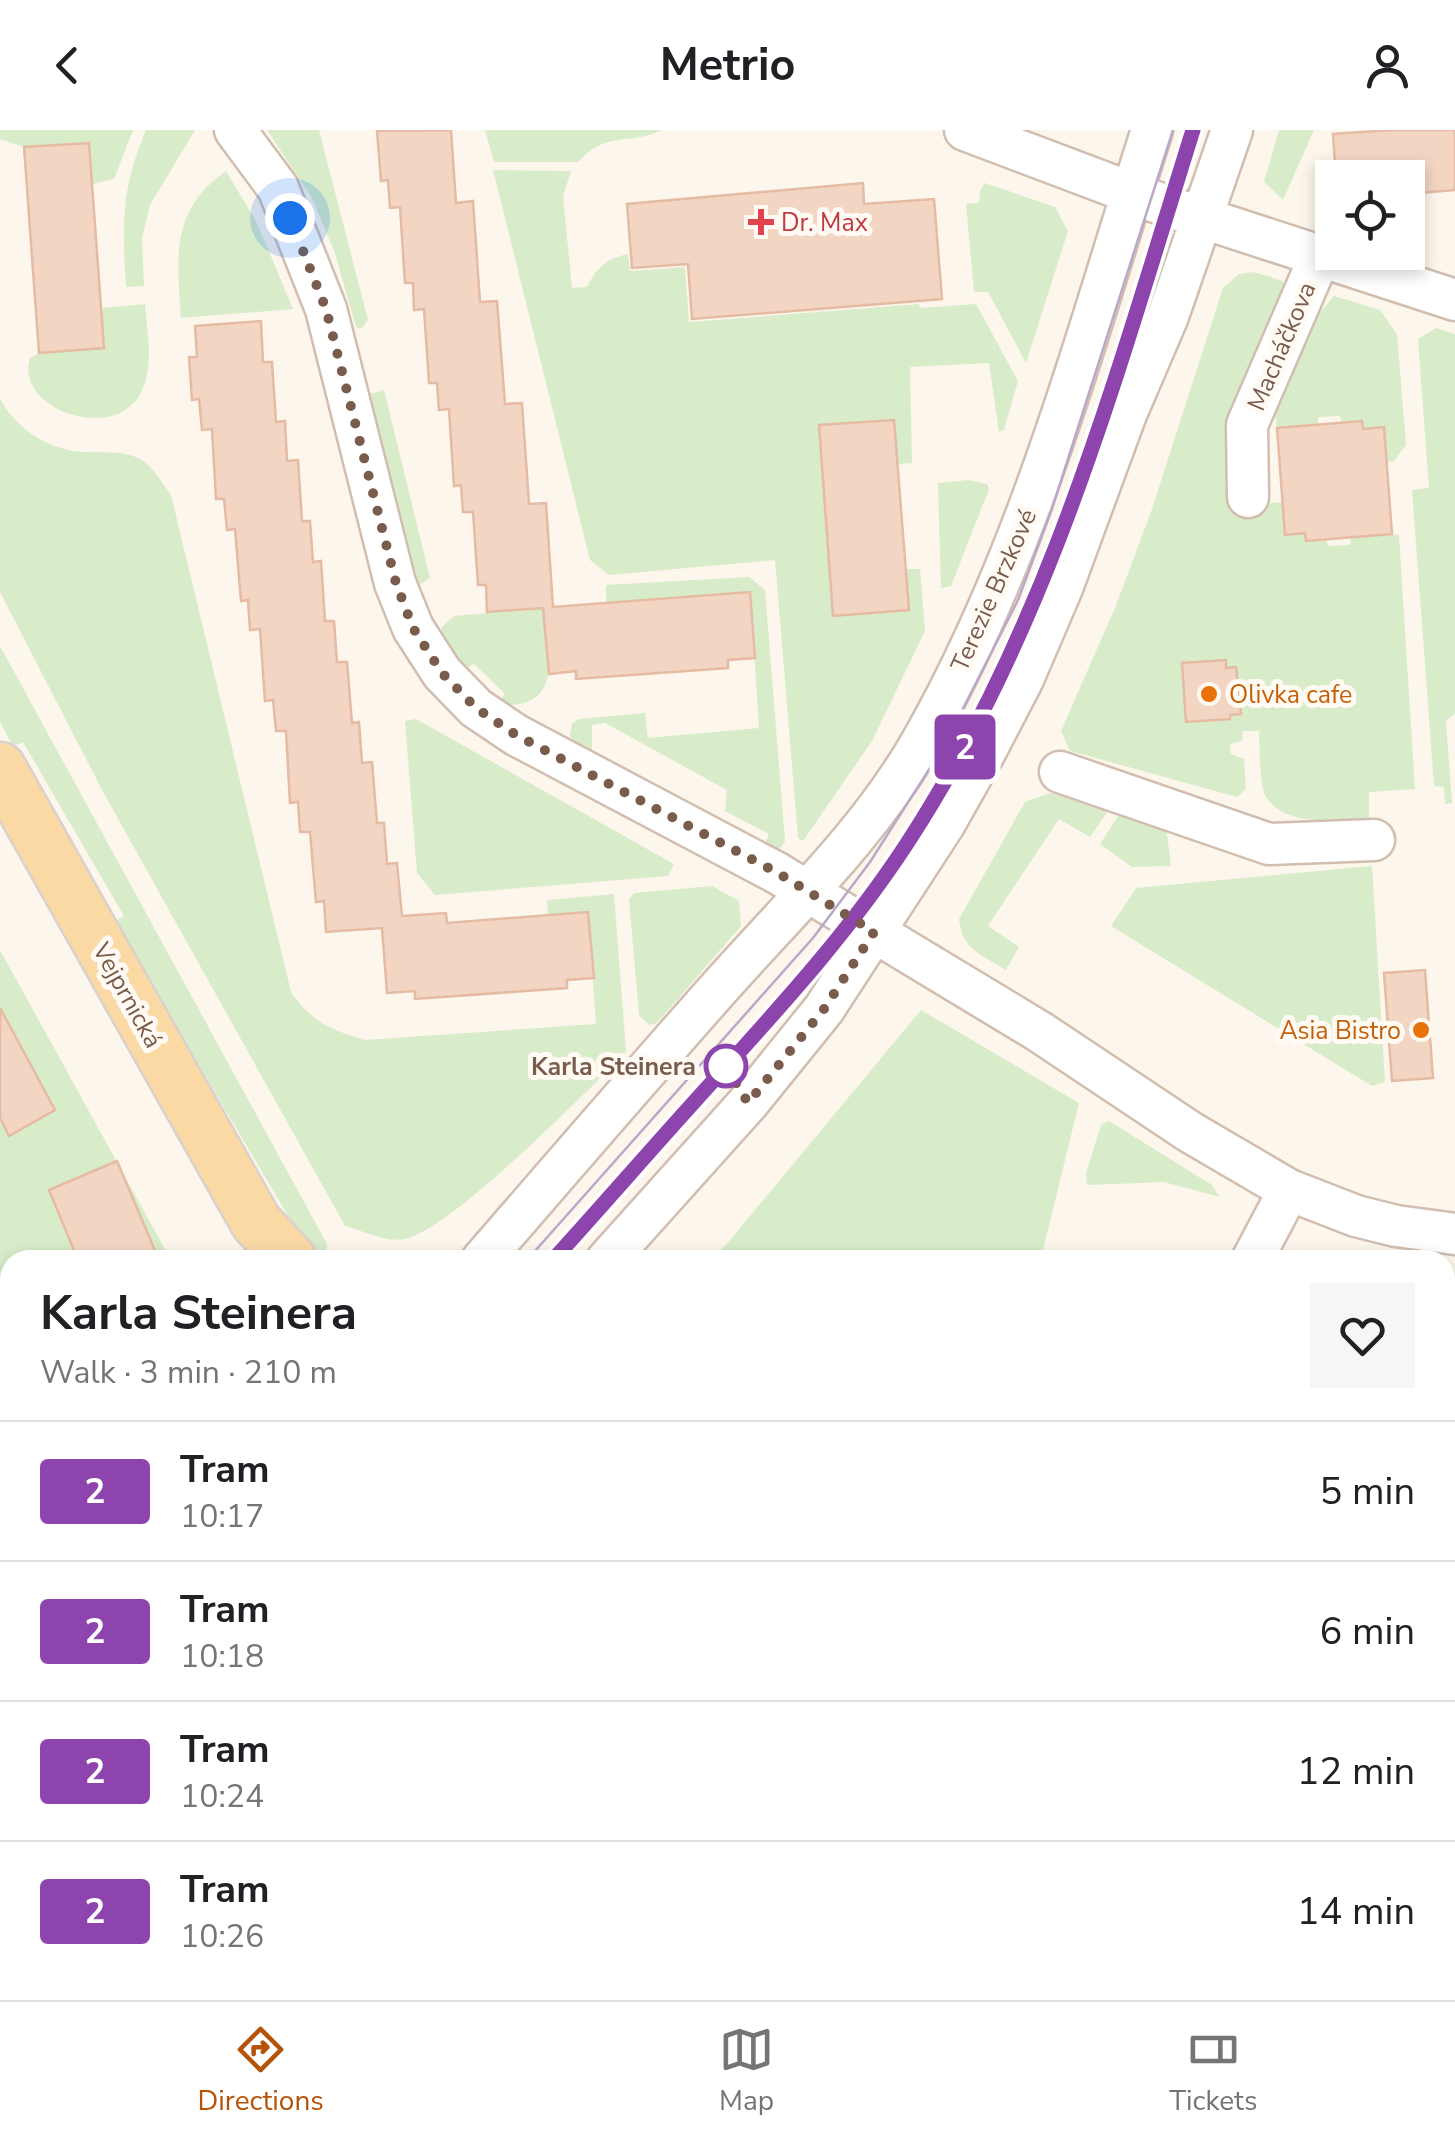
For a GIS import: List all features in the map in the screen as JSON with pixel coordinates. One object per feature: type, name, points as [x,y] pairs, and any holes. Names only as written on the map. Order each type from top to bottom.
[{"type":"main road","name":"Vejprnická","points":[[0,768],[260,1241]]},
{"type":"street","points":[[235,130],[278,188],[326,309],[396,583],[413,628],[442,673],[476,708],[516,735],[807,891],[1040,1032],[1190,1132],[1289,1190],[1356,1216],[1455,1234]]},
{"type":"street","name":"Macháčkova","points":[[965,130],[1186,213],[1315,254]]},
{"type":"street","name":"Terezie Brzkové","points":[[491,1250],[872,816],[920,745],[986,613],[1046,464],[1152,130]]},
{"type":"street","points":[[616,1250],[793,1050],[859,923],[964,789],[1030,664],[1074,556],[1126,414],[1168,316],[1186,213],[1232,130]]},
{"type":"street","name":"Macháčkova","points":[[1248,498],[1247,426],[1315,268]]},
{"type":"street","name":"Macháčkova","points":[[1363,270],[1455,300]]},
{"type":"street","points":[[1060,772],[1269,844],[1374,840]]},
{"type":"street","points":[[1257,1250],[1289,1190]]},
{"type":"green space","points":[[0,130],[133,130],[114,179],[92,184],[89,143],[24,147],[0,139]]},
{"type":"green space","points":[[146,130],[195,130],[150,205],[142,238],[144,286],[126,287],[125,207]]},
{"type":"green space","points":[[267,130],[319,130],[368,320],[361,329],[356,327],[335,253],[312,198]]},
{"type":"green space","points":[[485,130],[662,130],[608,142],[578,162],[494,162]]},
{"type":"green space","points":[[1279,130],[1314,130],[1283,200],[1264,182]]},
{"type":"green space","points":[[493,170],[571,171],[563,196],[572,288],[587,287],[603,265],[628,254],[630,271],[685,267],[689,322],[919,304],[920,308],[976,304],[1018,381],[1004,430],[999,432],[989,363],[910,367],[912,463],[898,464],[894,420],[819,426],[908,610],[906,569],[920,569],[925,631],[872,741],[803,841],[798,838],[775,560],[609,575],[590,560]]},
{"type":"green space","points":[[226,171],[257,223],[293,309],[181,318],[179,255],[186,219],[208,186]]},
{"type":"green space","points":[[985,183],[1055,207],[1068,231],[1026,363],[988,292],[974,292],[966,204],[979,203]]},
{"type":"green space","points":[[1254,272],[1283,281],[1286,294],[1238,507],[1282,502],[1285,535],[1305,533],[1326,539],[1328,546],[1350,545],[1351,537],[1399,535],[1415,789],[1369,792],[1369,818],[1312,820],[1284,813],[1273,805],[1263,789],[1259,731],[1243,731],[1242,741],[1230,744],[1231,754],[1244,759],[1246,789],[1237,797],[1070,751],[1061,731],[1115,608],[1151,512],[1223,288],[1239,274]],"holes":[[[1225,660],[1226,668],[1236,668],[1241,714],[1230,715],[1229,719],[1186,722],[1182,663]]]},
{"type":"green space","points":[[1334,296],[1380,310],[1397,334],[1406,445],[1394,461],[1386,462],[1383,427],[1363,429],[1342,423],[1340,416],[1318,417],[1318,424],[1277,428],[1274,409],[1312,322]]},
{"type":"green space","points":[[145,304],[147,375],[139,396],[125,410],[107,417],[88,418],[50,404],[36,392],[29,376],[30,358],[39,353],[104,348],[102,308]]},
{"type":"green space","points":[[1436,328],[1455,334],[1455,713],[1446,721],[1452,803],[1445,804],[1444,787],[1434,786],[1412,490],[1429,488],[1418,339]]},
{"type":"green space","points":[[384,390],[430,578],[421,584],[416,581],[370,394]]},
{"type":"green space","points":[[0,398],[24,428],[47,443],[72,451],[120,453],[140,459],[171,495],[291,992],[315,1018],[365,1040],[596,1024],[588,913],[548,915],[547,900],[614,894],[626,1051],[484,1187],[426,1230],[398,1240],[345,1226],[101,788],[0,592]]},
{"type":"green space","points":[[968,480],[987,484],[989,489],[951,586],[941,588],[938,483]]},
{"type":"green space","points":[[749,577],[765,590],[785,841],[775,856],[762,850],[769,834],[725,811],[727,790],[605,723],[592,725],[592,753],[574,745],[570,735],[572,724],[579,719],[645,713],[648,738],[759,728],[750,592],[606,603],[606,585]]},
{"type":"green space","points":[[543,608],[548,672],[537,696],[524,703],[505,705],[499,700],[505,694],[473,663],[466,671],[440,639],[442,627],[454,616]]},
{"type":"green space","points":[[0,646],[327,1244],[325,1250],[308,1250],[114,922],[124,916],[23,742],[13,747],[0,722]]},
{"type":"green space","points":[[416,719],[674,864],[668,876],[435,895],[417,873],[405,721]]},
{"type":"green space","points":[[1050,793],[1108,811],[1090,837],[1059,819],[988,926],[1019,947],[1006,970],[969,945],[959,919],[1025,802]]},
{"type":"green space","points":[[1120,813],[1166,826],[1171,866],[1132,867],[1100,844]]},
{"type":"green space","points":[[1372,866],[1385,1082],[1372,1086],[1111,926],[1136,888]]},
{"type":"green space","points":[[712,886],[739,901],[741,926],[657,1023],[649,1025],[639,1015],[629,899],[634,893]]},
{"type":"green space","points":[[0,950],[165,1250],[0,1250]]},
{"type":"green space","points":[[921,1010],[1079,1103],[1043,1250],[720,1250]]},
{"type":"green space","points":[[1109,1121],[1212,1185],[1220,1197],[1164,1182],[1087,1185],[1086,1173],[1101,1125]]},
{"type":"building","points":[[451,130],[456,203],[473,201],[480,302],[497,301],[505,404],[522,403],[529,504],[546,503],[553,607],[750,592],[755,658],[728,660],[728,668],[576,679],[576,671],[549,674],[543,608],[487,612],[486,585],[478,585],[473,512],[463,512],[461,485],[454,486],[449,409],[439,410],[437,383],[429,383],[424,309],[414,310],[413,283],[405,283],[400,207],[390,208],[388,180],[381,181],[377,131]]},
{"type":"building","points":[[1455,130],[1455,190],[1425,193],[1425,160],[1335,160],[1333,134]]},
{"type":"building","points":[[89,143],[104,348],[39,353],[24,147]]},
{"type":"building","points":[[863,183],[864,204],[934,199],[942,299],[692,319],[688,264],[632,268],[627,204]]},
{"type":"building","points":[[261,321],[263,362],[272,362],[276,422],[285,421],[287,461],[298,460],[302,521],[310,521],[313,562],[321,561],[325,621],[334,621],[337,662],[347,662],[352,723],[359,722],[362,763],[372,762],[377,823],[384,823],[387,864],[397,863],[402,916],[446,913],[447,923],[588,912],[594,978],[567,980],[567,988],[415,999],[415,991],[387,993],[382,928],[326,932],[324,901],[316,902],[310,832],[300,832],[298,802],[290,803],[286,731],[276,731],[273,700],[265,701],[260,629],[250,630],[248,600],[241,601],[235,529],[227,530],[224,499],[216,499],[212,429],[202,430],[199,399],[192,400],[189,357],[197,357],[195,326]]},
{"type":"building","points":[[894,420],[909,610],[833,616],[819,425]]},
{"type":"building","points":[[1362,421],[1363,429],[1384,427],[1392,534],[1306,541],[1305,533],[1285,535],[1277,428]]},
{"type":"building","points":[[1226,660],[1226,668],[1236,667],[1241,714],[1230,715],[1230,719],[1186,722],[1182,663]]},
{"type":"building","points":[[1425,970],[1433,1078],[1392,1081],[1384,973]]},
{"type":"building","points":[[0,1008],[55,1110],[9,1136],[0,1118]]},
{"type":"building","points":[[117,1161],[155,1250],[74,1250],[49,1190]]},
{"type":"tram line","points":[[536,1250],[813,938],[870,862],[944,746],[1018,600],[1052,509],[1173,130]]},
{"type":"tram line","points":[[562,1250],[790,997],[854,920],[921,822],[968,743],[1034,607],[1068,517],[1193,130]]},
{"type":"tram line","name":"2","points":[[562,1250],[790,997],[854,920],[908,842],[968,743],[1034,606],[1068,517],[1193,130]]},
{"type":"place","name":"Dr. Max","points":[[761,222]]},
{"type":"place","name":"Olivka cafe","points":[[1209,694]]},
{"type":"place","name":"Asia Bistro","points":[[1421,1030]]},
{"type":"place","name":"Karla Steinera","points":[[726,1066]]},
{"type":"route","points":[[290,218],[326,309],[396,583],[413,628],[442,673],[476,708],[516,735],[778,873],[874,932],[824,1009],[748,1103],[726,1066]]}]
